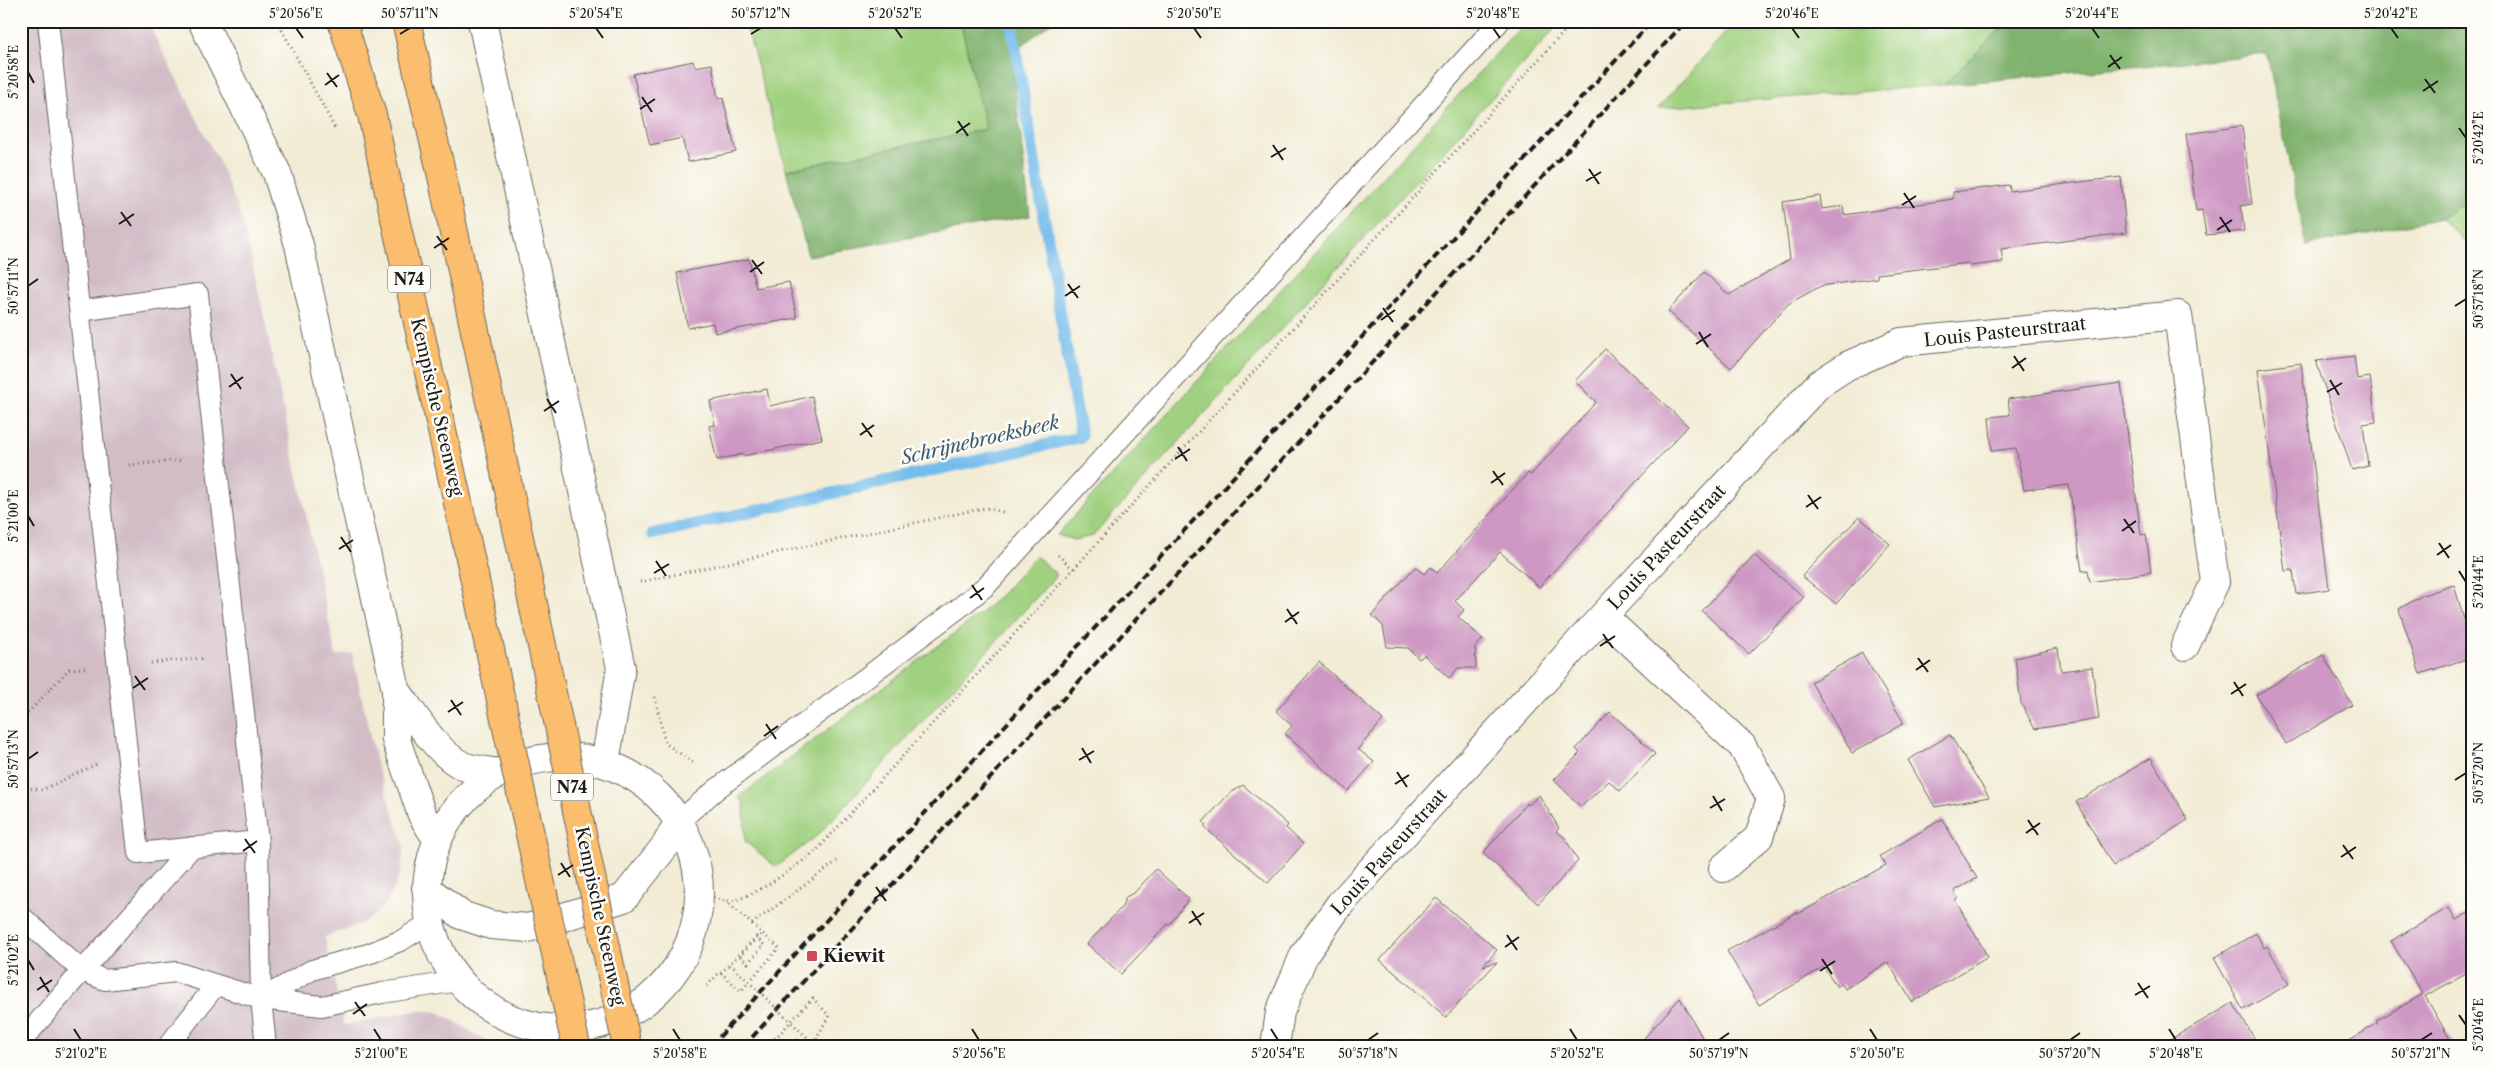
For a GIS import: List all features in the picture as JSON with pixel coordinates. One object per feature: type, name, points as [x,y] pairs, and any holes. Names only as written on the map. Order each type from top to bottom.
[{"type":"main road","name":"Kempische Steenweg","points":[[342,21],[372,115],[576,1046]]},
{"type":"main road","name":"Kempische Steenweg","points":[[406,21],[440,167],[627,1046]]},
{"type":"street","points":[[202,21],[278,173],[299,245],[396,690],[396,740],[422,815],[437,839]]},
{"type":"street","points":[[482,21],[621,668],[605,763]]},
{"type":"street","name":"Louis Pasteurstraat","points":[[1275,1046],[1280,1012],[1304,955],[1340,904],[1603,616],[1819,384],[1847,366],[1901,342],[2178,315],[2215,582],[2184,646]]},
{"type":"street","name":"Louis Pasteurstraat","points":[[1603,616],[1742,746],[1771,798],[1759,837],[1722,868]]},
{"type":"street","points":[[396,690],[435,742],[453,760],[464,766],[498,773]]},
{"type":"street","points":[[574,757],[605,763],[642,782],[657,793],[679,821],[695,860],[699,893],[693,933],[680,962],[667,981],[653,996],[617,1018],[598,1025],[576,1029],[555,1029],[533,1026],[498,1014],[483,1004],[458,981],[439,950],[429,923],[426,888],[430,863],[437,839],[452,813],[464,799],[498,773],[540,758],[574,757]]},
{"type":"street","points":[[426,888],[461,915],[491,925],[528,928],[624,898],[666,845],[679,821]]},
{"type":"lane","points":[[48,21],[138,853],[258,841]]},
{"type":"lane","points":[[679,821],[718,788],[987,585],[1500,21]]},
{"type":"lane","points":[[80,310],[198,294],[258,841],[262,999],[266,1046]]},
{"type":"lane","points":[[21,1042],[192,848]]},
{"type":"lane","points":[[21,916],[82,971],[105,980],[176,972],[215,986],[262,999],[322,1006],[382,993],[458,981]]},
{"type":"lane","points":[[262,999],[312,970],[371,953],[394,944],[429,923]]},
{"type":"lane","points":[[168,1046],[215,986]]},
{"type":"lane","points":[[184,1046],[215,986]]},
{"type":"path","points":[[277,21],[309,80]]},
{"type":"path","points":[[727,901],[749,894],[772,882],[817,850],[1574,21]]},
{"type":"path","points":[[96,468],[216,457]]},
{"type":"path","points":[[605,588],[986,508],[996,509],[1021,520],[1074,570]]},
{"type":"path","points":[[21,720],[69,669],[238,656]]},
{"type":"path","points":[[653,688],[665,743],[698,765],[718,788]]},
{"type":"path","points":[[21,787],[42,790],[127,749]]},
{"type":"path","points":[[752,924],[837,861]]},
{"type":"path","points":[[699,893],[727,901],[779,948],[740,991],[727,978],[720,972],[707,986],[718,975],[724,970],[756,937],[760,941],[764,945],[748,963],[740,956],[757,939],[762,933]]},
{"type":"path","points":[[730,964],[813,1045],[829,1016],[813,998],[768,1046]]},
{"type":"path","points":[[790,1046],[796,1040],[803,1046]]},
{"type":"shaded area","points":[[21,21],[147,21],[221,166],[239,211],[250,252],[336,656],[352,653],[376,763],[404,845],[401,873],[387,903],[372,917],[362,923],[325,937],[344,1025],[415,1011],[437,1012],[488,1042],[489,1046],[21,1046]]},
{"type":"green space","points":[[745,21],[960,21],[986,129],[786,170]]},
{"type":"green space","points":[[960,21],[1053,21],[1011,54],[1030,216],[808,256],[786,170],[986,129]]},
{"type":"green space","points":[[1526,21],[1562,21],[1093,536],[1074,540],[1057,535]]},
{"type":"green space","points":[[1736,21],[2008,21],[1944,85],[1658,108]]},
{"type":"green space","points":[[2008,21],[2472,21],[2472,199],[2440,218],[2306,246],[2267,54],[1944,85]]},
{"type":"green space","points":[[2472,199],[2472,247],[2440,218]]},
{"type":"green space","points":[[1036,556],[1057,575],[818,835],[776,867],[745,841],[744,803],[739,797],[980,614],[1002,594]]},
{"type":"building","points":[[693,61],[695,67],[712,64],[718,99],[723,98],[736,152],[688,162],[682,138],[650,145],[633,74]]},
{"type":"building","points":[[2242,126],[2252,204],[2241,206],[2244,231],[2206,235],[2202,210],[2196,211],[2186,134]]},
{"type":"building","points":[[2121,177],[2126,233],[2001,249],[2003,262],[1970,266],[1969,263],[1877,274],[1877,278],[1821,286],[1788,304],[1731,368],[1668,311],[1704,272],[1729,295],[1790,259],[1783,202],[1820,196],[1822,209],[1843,206],[1844,215],[1953,199],[1953,192],[2009,185],[2010,191]]},
{"type":"building","points":[[749,259],[756,288],[789,282],[797,318],[715,333],[713,323],[688,328],[677,273]]},
{"type":"building","points":[[1605,349],[1688,426],[1539,587],[1500,552],[1455,601],[1464,610],[1458,617],[1483,639],[1475,647],[1476,668],[1458,668],[1449,678],[1424,655],[1419,659],[1408,648],[1387,647],[1383,626],[1372,615],[1415,567],[1424,574],[1431,567],[1437,573],[1528,473],[1531,475],[1596,402],[1575,381]]},
{"type":"building","points":[[2354,356],[2357,379],[2370,377],[2376,422],[2363,424],[2368,466],[2352,470],[2316,361]]},
{"type":"building","points":[[2301,363],[2329,589],[2296,594],[2293,570],[2285,571],[2258,369]]},
{"type":"building","points":[[2121,383],[2141,535],[2146,534],[2151,572],[2090,582],[2088,570],[2082,571],[2069,485],[2024,490],[2016,448],[1992,451],[1989,417],[2010,415],[2008,399]]},
{"type":"building","points":[[767,389],[770,406],[812,396],[822,439],[717,460],[709,426],[715,425],[710,401]]},
{"type":"building","points":[[1859,517],[1890,544],[1836,604],[1802,576]]},
{"type":"building","points":[[1754,555],[1804,597],[1749,654],[1702,611]]},
{"type":"building","points":[[2454,585],[2464,619],[2472,616],[2472,657],[2420,674],[2399,609],[2423,595]]},
{"type":"building","points":[[2058,648],[2061,671],[2092,667],[2099,719],[2035,729],[2021,703],[2015,658]]},
{"type":"building","points":[[1862,653],[1904,723],[1852,753],[1811,682]]},
{"type":"building","points":[[2323,655],[2352,705],[2286,744],[2256,695]]},
{"type":"building","points":[[1319,662],[1383,720],[1358,749],[1374,762],[1348,791],[1285,734],[1292,726],[1276,711]]},
{"type":"building","points":[[1610,712],[1655,754],[1620,791],[1609,781],[1581,807],[1554,780],[1580,753],[1576,749]]},
{"type":"building","points":[[1950,735],[1989,797],[1935,807],[1908,760]]},
{"type":"building","points":[[2151,758],[2188,820],[2113,866],[2076,802]]},
{"type":"building","points":[[1243,785],[1288,825],[1286,828],[1303,844],[1268,883],[1204,827],[1206,825],[1203,822],[1229,794]]},
{"type":"building","points":[[1539,795],[1559,828],[1556,831],[1565,838],[1578,861],[1538,904],[1483,853],[1527,803],[1529,805]]},
{"type":"building","points":[[1942,819],[1977,878],[1954,891],[1958,898],[1955,900],[1988,957],[1912,1002],[1888,962],[1845,989],[1842,984],[1837,987],[1824,967],[1759,1005],[1727,951],[1886,865],[1880,856]]},
{"type":"building","points":[[1156,869],[1189,899],[1169,925],[1121,974],[1087,944],[1122,907],[1126,897],[1135,892]]},
{"type":"building","points":[[1436,898],[1497,950],[1483,966],[1497,962],[1446,1017],[1380,960]]},
{"type":"building","points":[[2448,908],[2456,920],[2472,911],[2472,971],[2425,996],[2454,1046],[2340,1046],[2378,1023],[2376,1021],[2423,994],[2391,941]]},
{"type":"building","points":[[2256,933],[2264,948],[2267,946],[2289,984],[2243,1010],[2214,958]]},
{"type":"building","points":[[1680,998],[1707,1046],[1637,1046]]},
{"type":"building","points":[[2233,1003],[2259,1046],[2159,1046]]},
{"type":"waterway","name":"Schrijnebroeksbeek","points":[[653,534],[1081,437],[1011,21]]},
{"type":"railway","points":[[711,1046],[1652,21]]},
{"type":"railway","points":[[744,1046],[1686,21]]},
{"type":"place","name":"Kiewit","points":[[812,956]]}]
